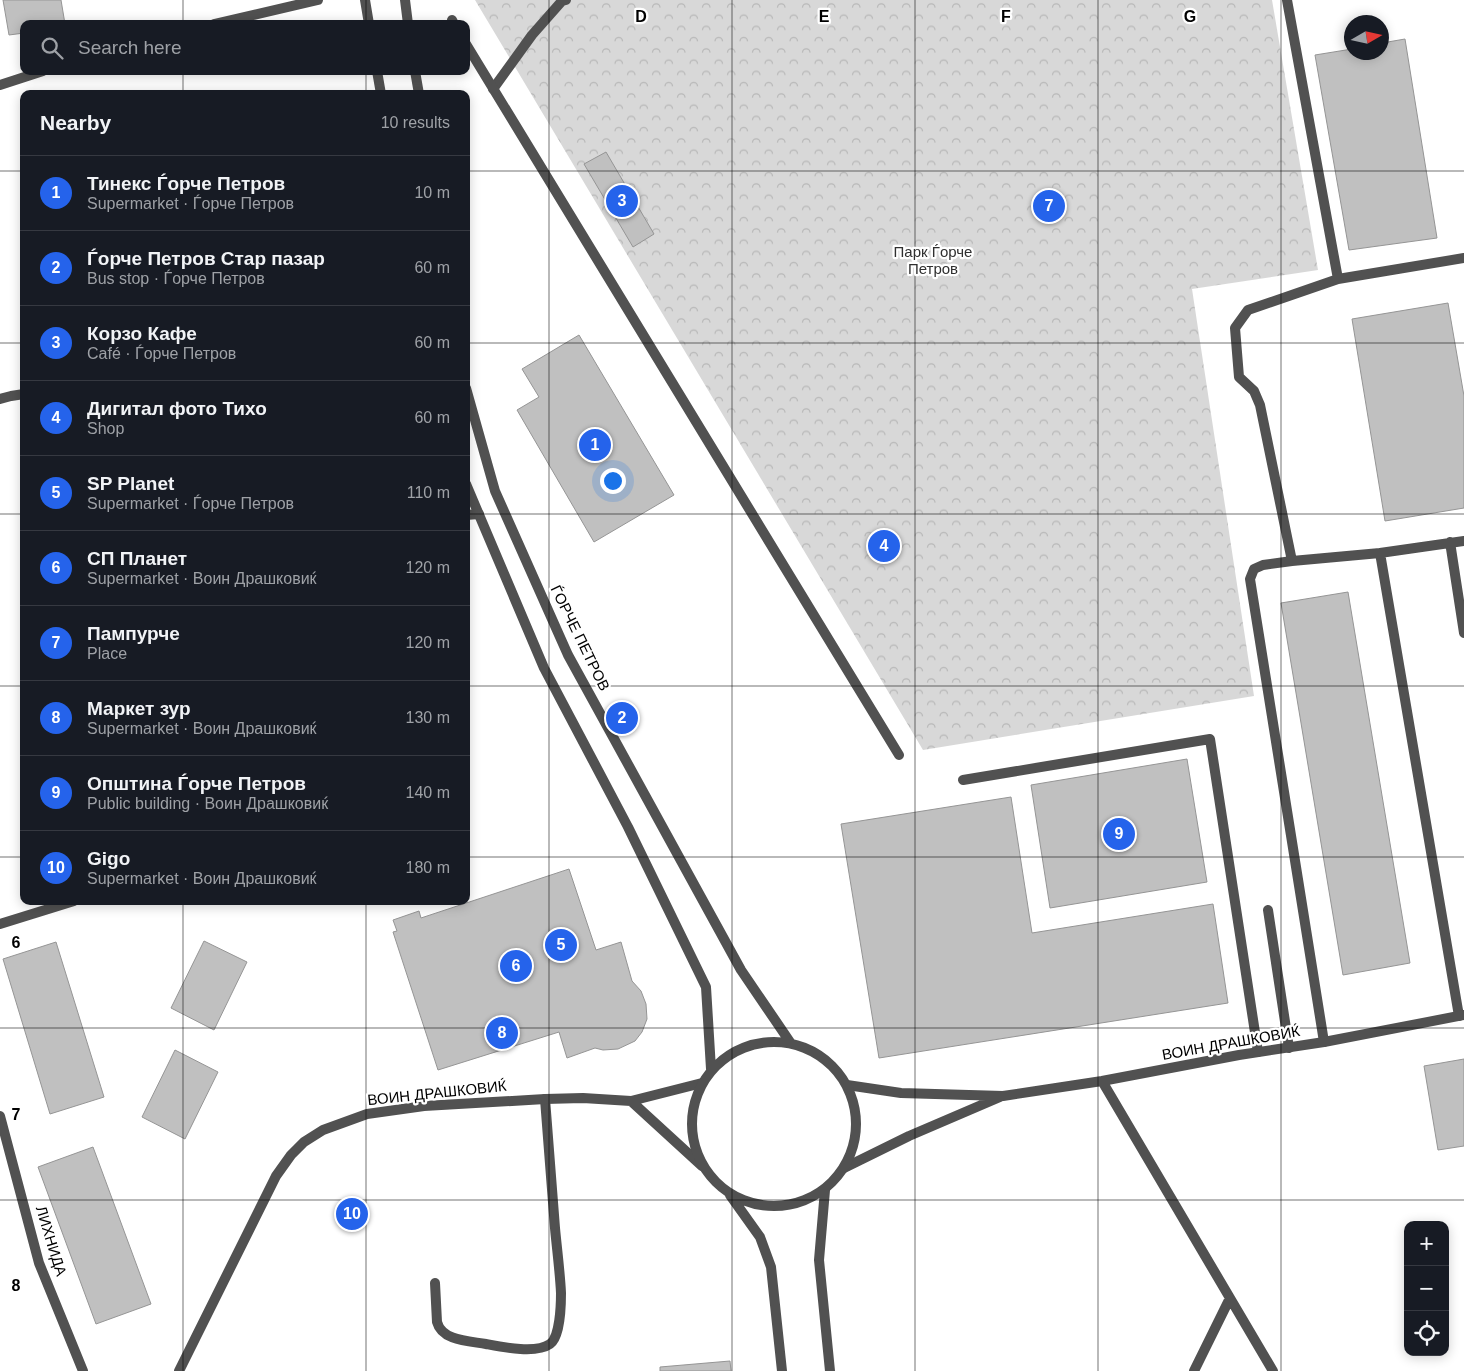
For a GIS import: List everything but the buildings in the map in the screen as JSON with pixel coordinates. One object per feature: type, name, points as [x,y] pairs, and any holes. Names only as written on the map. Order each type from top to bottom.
[{"type":"street","points":[[231,20],[318,0]]},
{"type":"street","points":[[365,0],[368,20]]},
{"type":"street","points":[[405,0],[408,20]]},
{"type":"street","points":[[493,89],[532,35],[562,1],[566,0]]},
{"type":"street","points":[[1287,0],[1338,279]]},
{"type":"street","points":[[470,51],[899,755]]},
{"type":"street","points":[[0,85],[31,75]]},
{"type":"street","points":[[378,75],[380,90]]},
{"type":"street","points":[[417,75],[418,90]]},
{"type":"street","points":[[1292,561],[1260,405],[1254,391],[1239,377],[1235,328],[1248,310],[1338,279],[1464,258]]},
{"type":"street","points":[[0,399],[20,395]]},
{"type":"street","name":"ЃОРЧЕ ПЕТРОВ","points":[[470,403],[494,491],[568,655],[741,970],[790,1042]]},
{"type":"street","points":[[470,493],[544,668],[628,827],[706,987],[711,1069]]},
{"type":"street","points":[[470,515],[479,514]]},
{"type":"street","points":[[1324,1042],[1250,579],[1254,569],[1263,565],[1380,553],[1464,540]]},
{"type":"street","points":[[1450,542],[1464,633]]},
{"type":"street","points":[[1380,553],[1461,1016]]},
{"type":"street","points":[[963,780],[1210,738],[1258,1052]]},
{"type":"street","points":[[0,924],[61,905]]},
{"type":"street","points":[[1268,910],[1289,1048]]},
{"type":"street","name":"ВОИН ДРАШКОВИЌ","points":[[847,1085],[901,1093],[1003,1096],[1102,1081],[1461,1016]]},
{"type":"street","points":[[631,1101],[702,1166],[714,1183],[730,1194],[756,1205],[785,1207],[812,1198],[825,1190],[844,1168],[854,1142],[856,1113],[847,1085],[829,1062],[817,1053],[790,1042],[761,1042],[734,1051],[711,1069],[702,1083],[692,1110],[692,1139],[702,1166]]},
{"type":"street","points":[[1102,1081],[1273,1371]]},
{"type":"street","name":"ВОИН ДРАШКОВИЌ","points":[[179,1371],[276,1176],[304,1142],[323,1130],[367,1114],[424,1106],[583,1098],[631,1101],[702,1083]]},
{"type":"street","name":"ВОИН ДРАШКОВИЌ","points":[[844,1168],[909,1136],[1003,1096]]},
{"type":"street","points":[[435,1283],[438,1327],[447,1335],[457,1339],[520,1349],[540,1348],[554,1340],[560,1313],[561,1294],[545,1099]]},
{"type":"street","name":"ЛИХНИДА","points":[[0,1116],[39,1262],[83,1371]]},
{"type":"street","points":[[825,1190],[819,1260],[830,1371]]},
{"type":"street","points":[[730,1194],[760,1237],[771,1267],[782,1371]]},
{"type":"street","points":[[1194,1371],[1230,1298]]},
{"type":"green space","name":"Парк Ѓорче Петров","points":[[475,0],[1272,0],[1318,270],[1192,289],[1254,696],[923,750]]},
{"type":"place","name":"Корзо Кафе","points":[[622,201]]},
{"type":"place","name":"Пампурче","points":[[1049,206]]},
{"type":"place","name":"Тинекс Ѓорче Петров","points":[[595,445]]},
{"type":"place","name":"Дигитал фото Тихо","points":[[884,546]]},
{"type":"place","name":"Ѓорче Петров Стар пазар","points":[[622,718]]},
{"type":"place","name":"Општина Ѓорче Петров","points":[[1119,834]]},
{"type":"place","name":"SP Planet","points":[[561,945]]},
{"type":"place","name":"СП Планет","points":[[516,966]]},
{"type":"place","name":"Маркет зур","points":[[502,1033]]},
{"type":"place","name":"Gigo","points":[[352,1214]]}]
